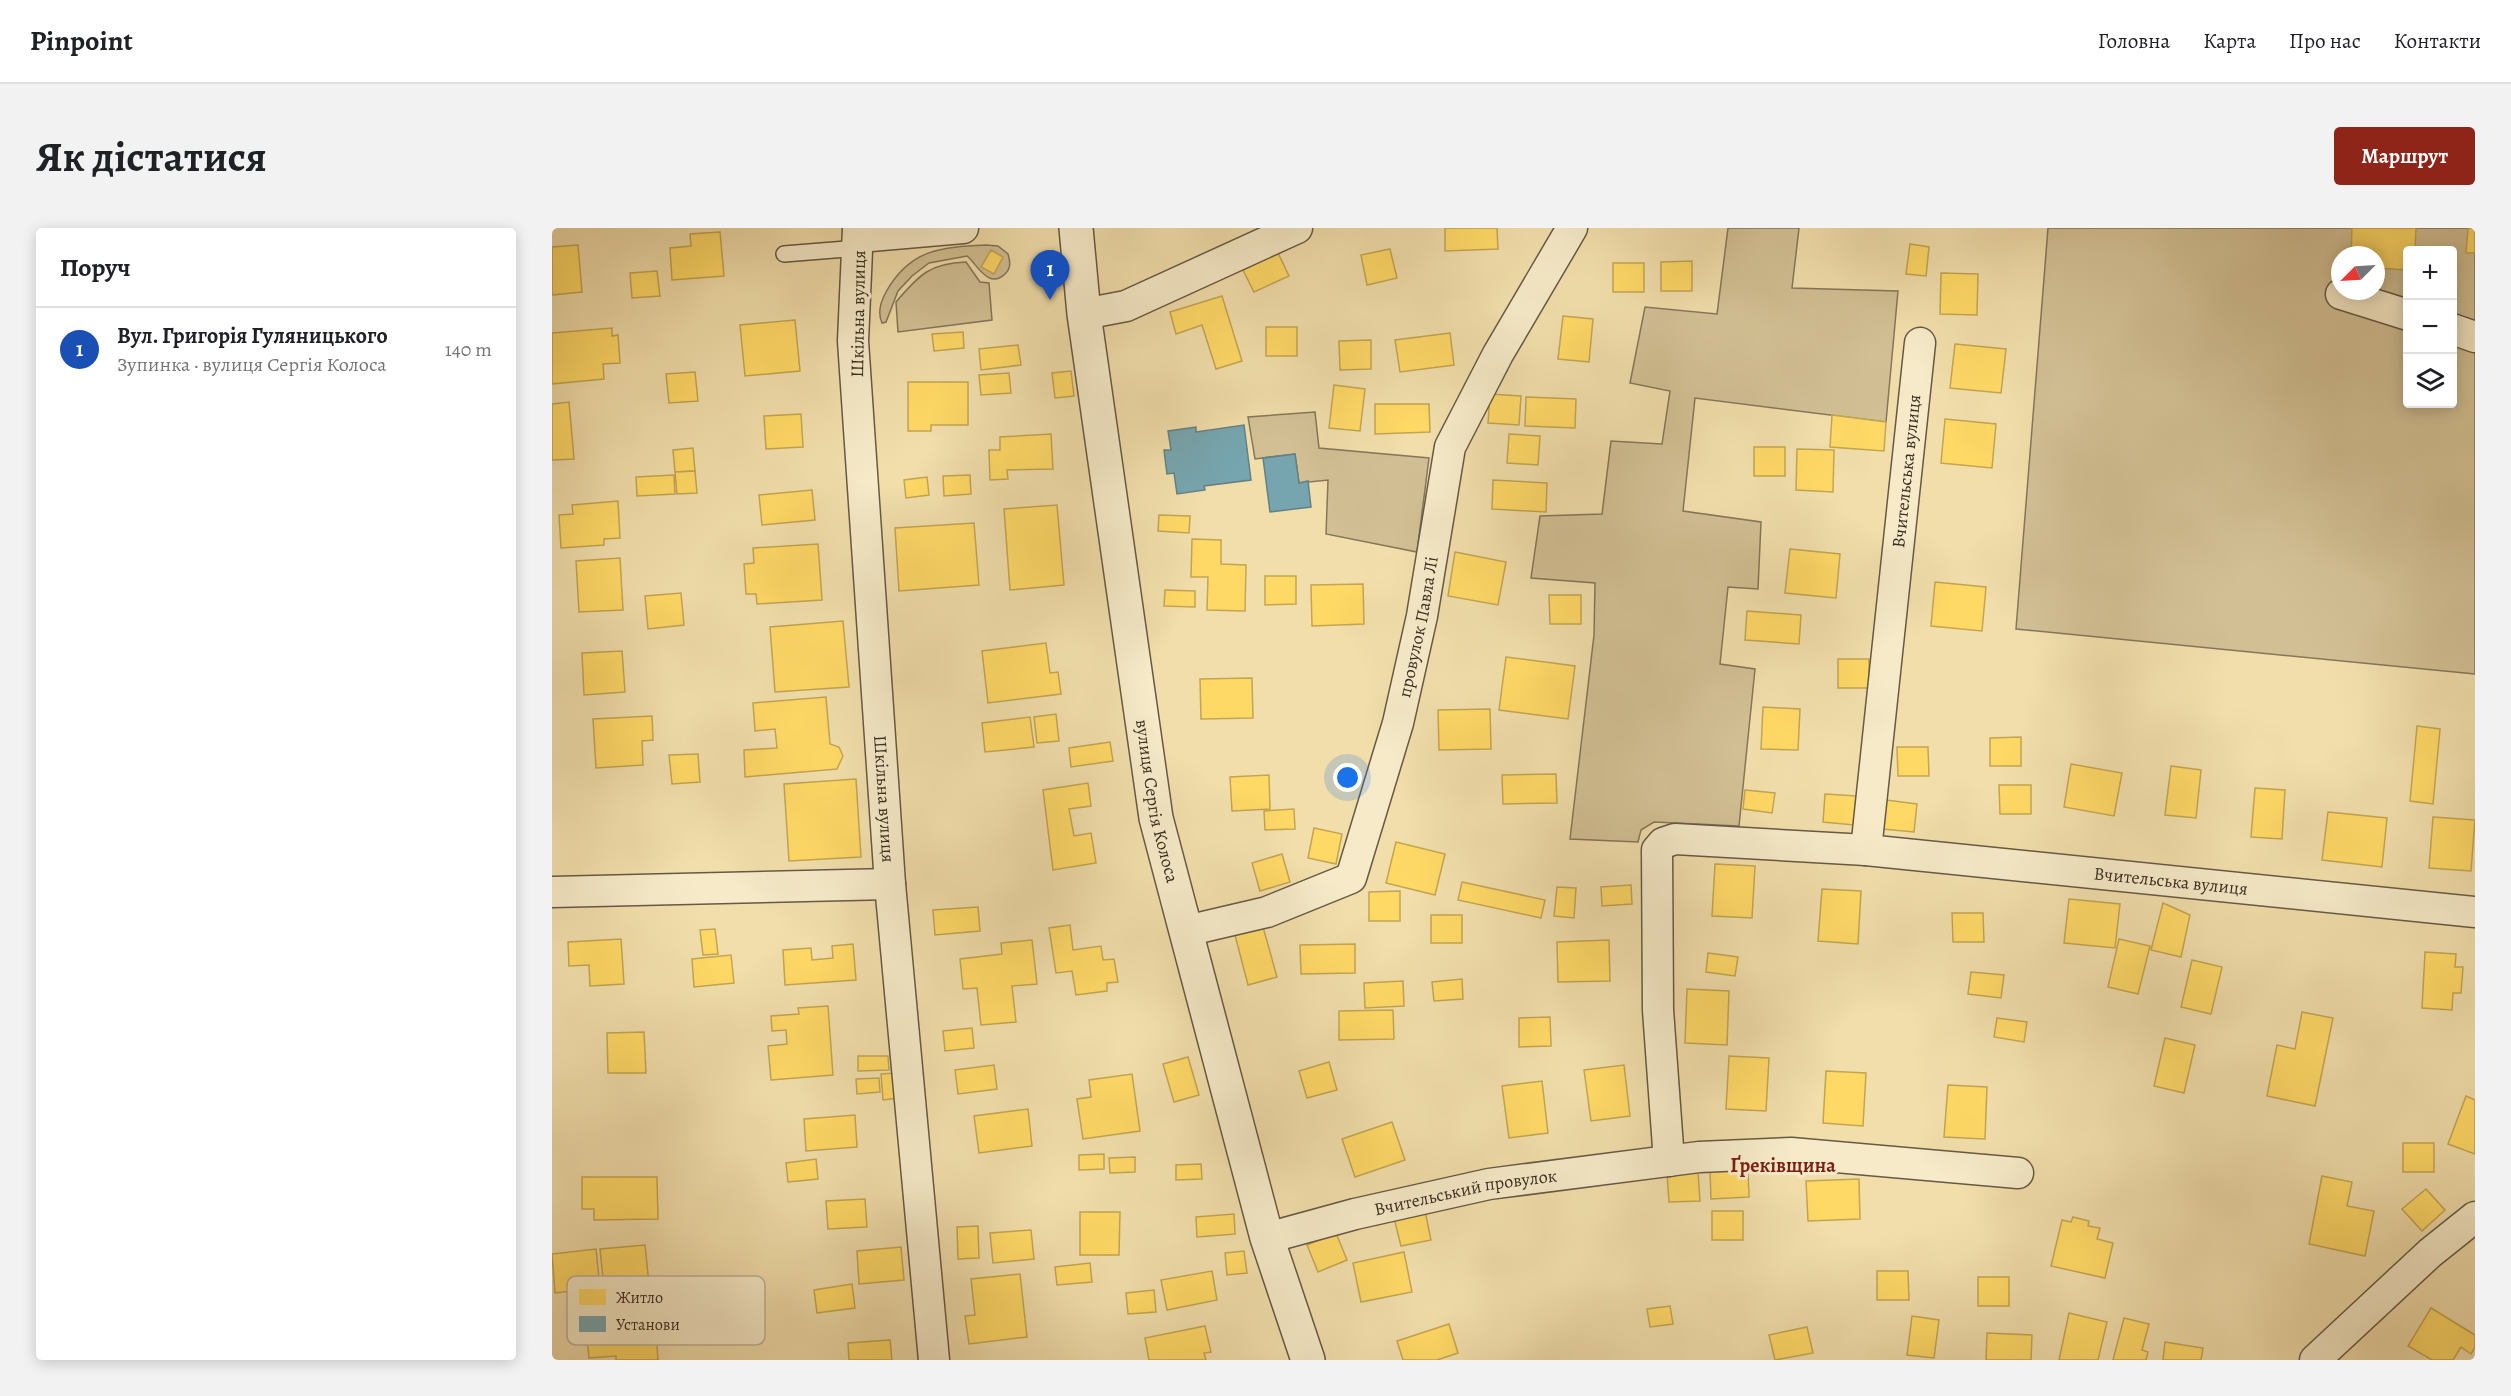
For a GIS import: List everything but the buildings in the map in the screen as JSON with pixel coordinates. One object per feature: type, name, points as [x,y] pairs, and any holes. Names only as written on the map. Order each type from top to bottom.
[{"type":"street","points":[[859,237],[963,228]]},
{"type":"street","name":"вулиця Сергія Колоса","points":[[1076,228],[1084,314],[1156,818],[1267,1239],[1308,1360]]},
{"type":"street","points":[[1084,314],[1126,306],[1297,228]]},
{"type":"street","name":"провулок Павла Лі","points":[[1186,931],[1267,912],[1351,878],[1398,723],[1422,616],[1450,447],[1498,354],[1572,228]]},
{"type":"street","name":"Шкільна вулиця","points":[[859,237],[853,341],[890,884],[933,1360]]},
{"type":"street","points":[[2361,300],[2403,313]]},
{"type":"street","points":[[2457,331],[2475,337]]},
{"type":"street","name":"Вчительська вулиця","points":[[1866,850],[1920,343]]},
{"type":"street","name":"Вчительська вулиця","points":[[1669,1161],[1658,1010],[1657,850],[1664,843],[1675,839],[1866,850],[2475,912]]},
{"type":"street","points":[[552,892],[890,884]]},
{"type":"street","name":"Вчительський провулок","points":[[1267,1239],[1355,1214],[1489,1184],[1699,1157],[1791,1153],[2018,1173]]},
{"type":"street","points":[[2315,1360],[2430,1253],[2475,1216]]},
{"type":"lane","points":[[784,254],[859,237]]},
{"type":"shaded area","points":[[1728,228],[1799,228],[1792,288],[1898,291],[1886,422],[1695,398],[1683,511],[1761,522],[1758,589],[1728,587],[1720,664],[1755,669],[1739,826],[1654,822],[1641,830],[1638,842],[1570,839],[1594,635],[1595,583],[1531,578],[1540,516],[1602,514],[1611,441],[1662,444],[1670,391],[1630,383],[1645,307],[1717,314]]},
{"type":"shaded area","points":[[2048,228],[2475,228],[2475,674],[2016,629]]},
{"type":"shaded area","points":[[998,246],[1008,254],[1009,269],[1000,278],[989,278],[967,256],[929,263],[898,291],[886,322],[882,323],[880,311],[883,299],[895,278],[905,267],[928,253],[941,249]]},
{"type":"shaded area","points":[[966,262],[980,282],[989,283],[992,320],[898,332],[896,302],[912,284],[934,268]]},
{"type":"shaded area","points":[[1315,412],[1319,448],[1429,458],[1417,552],[1326,534],[1328,480],[1299,483],[1295,454],[1255,459],[1248,417]]},
{"type":"place","name":"Вул. Григорія Гуляницького","points":[[1050,300]]},
{"type":"district","name":"Ґреківщина","points":[[1783,1165]]}]
